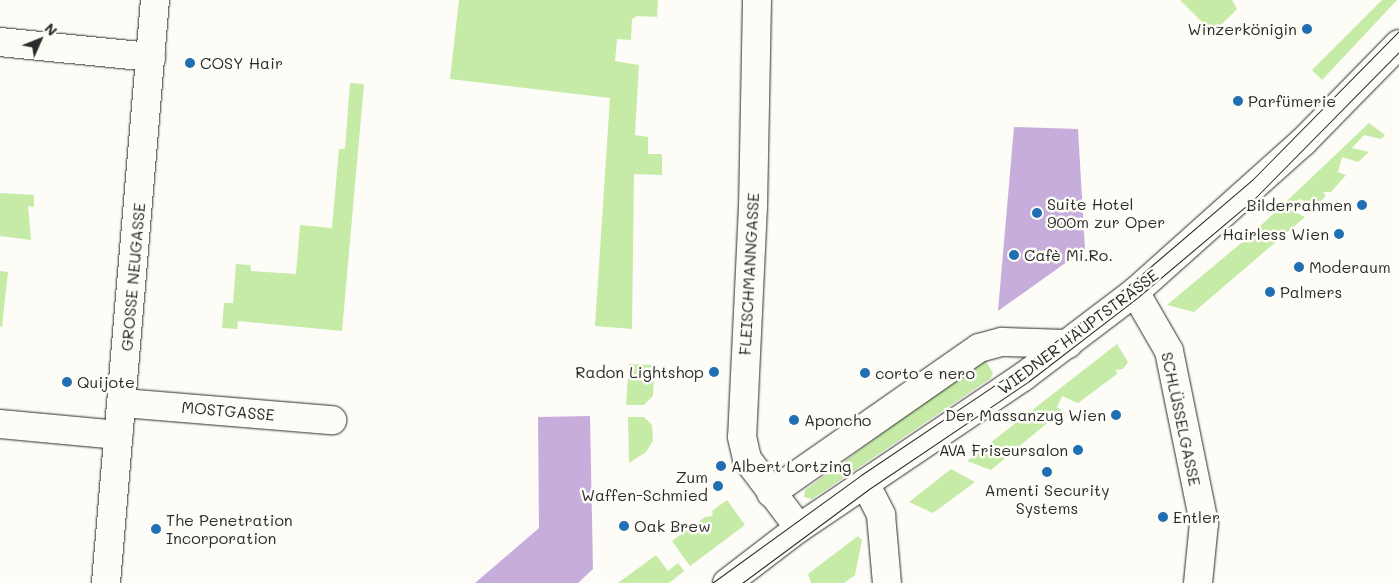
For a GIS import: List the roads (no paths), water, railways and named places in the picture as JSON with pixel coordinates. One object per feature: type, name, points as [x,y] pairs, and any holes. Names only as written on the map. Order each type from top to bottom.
[{"type":"street","name":"GROSSE NEUGASSE","points":[[106,583],[118,435],[123,403],[156,0]]},
{"type":"street","name":"FLEISCHMANNGASSE","points":[[757,0],[753,206],[742,438],[747,459],[771,493],[800,528]]},
{"type":"street","points":[[0,42],[151,57]]},
{"type":"street","name":"WIEDNER HAUPTSTRASSE","points":[[727,583],[800,528],[1068,344],[1134,292],[1297,148],[1399,44]]},
{"type":"street","name":"SCHLÜSSELGASSE","points":[[1134,292],[1169,351],[1204,523],[1198,583]]},
{"type":"street","points":[[771,493],[979,348],[1002,342],[1068,344]]},
{"type":"street","name":"MOSTGASSE","points":[[123,403],[332,420]]},
{"type":"street","points":[[0,424],[118,435]]},
{"type":"street","points":[[865,483],[881,515],[887,583]]},
{"type":"tram line","points":[[712,583],[861,475],[1029,362],[1129,285],[1253,179],[1399,31]]},
{"type":"tram line","points":[[742,583],[869,489],[1029,381],[1138,297],[1253,200],[1399,52]]},
{"type":"place","name":"Winzerkönigin","points":[[1307,29]]},
{"type":"place","name":"COSY Hair","points":[[190,63]]},
{"type":"place","name":"Parfümerie","points":[[1238,101]]},
{"type":"place","name":"Bilderrahmen","points":[[1362,205]]},
{"type":"place","name":"Suite Hotel 900m zur Oper","points":[[1037,213]]},
{"type":"place","name":"Hairless Wien","points":[[1339,234]]},
{"type":"place","name":"Cafè Mi.Ro.","points":[[1014,255]]},
{"type":"place","name":"Moderaum","points":[[1299,267]]},
{"type":"place","name":"Palmers","points":[[1270,292]]},
{"type":"place","name":"Radon Lightshop","points":[[714,372]]},
{"type":"place","name":"corto e nero","points":[[865,373]]},
{"type":"place","name":"Quijote","points":[[67,382]]},
{"type":"place","name":"Der Massanzug Wien","points":[[1116,415]]},
{"type":"place","name":"Aponcho","points":[[794,420]]},
{"type":"place","name":"AVA Friseursalon","points":[[1078,450]]},
{"type":"place","name":"Albert Lortzing","points":[[721,466]]},
{"type":"place","name":"Amenti Security Systems","points":[[1047,472]]},
{"type":"place","name":"Zum Waffen-Schmied","points":[[718,486]]},
{"type":"place","name":"Entler","points":[[1163,517]]},
{"type":"place","name":"Oak Brew","points":[[624,526]]},
{"type":"place","name":"The Penetration Incorporation","points":[[156,529]]}]
